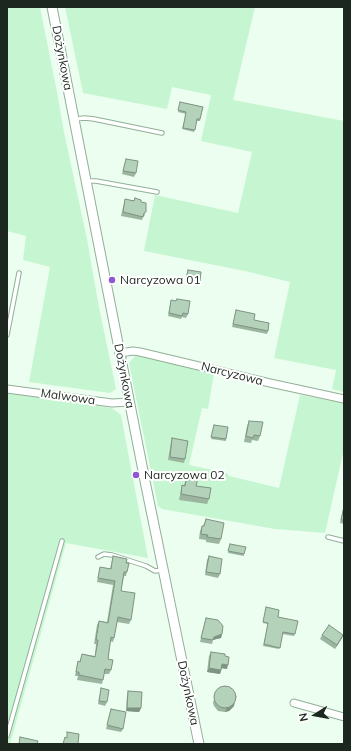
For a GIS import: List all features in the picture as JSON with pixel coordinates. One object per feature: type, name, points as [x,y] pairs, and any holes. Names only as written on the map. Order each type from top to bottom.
[{"type":"street","name":"Dożynkowa","points":[[52,7],[129,402],[199,744]]},
{"type":"street","name":"Narcyzowa","points":[[120,353],[133,350],[344,399]]},
{"type":"street","name":"Malwowa","points":[[7,389],[112,403],[129,402]]},
{"type":"street","points":[[294,703],[344,718]]},
{"type":"lane","points":[[74,119],[94,119],[162,133]]},
{"type":"lane","points":[[87,181],[96,181],[157,192]]},
{"type":"lane","points":[[7,335],[19,273]]},
{"type":"lane","points":[[328,537],[344,541]]},
{"type":"lane","points":[[7,736],[62,541]]},
{"type":"lane","points":[[98,558],[104,554],[112,555],[146,566],[155,571],[163,570]]},
{"type":"green space","points":[[7,7],[40,7],[116,389],[110,393],[29,382],[50,267],[23,260],[26,236],[7,231]]},
{"type":"green space","points":[[65,7],[255,7],[233,100],[344,121],[344,392],[332,389],[336,370],[274,358],[290,282],[245,271],[144,251],[155,195],[238,213],[252,152],[201,141],[211,95],[172,87],[167,109],[83,93]]},
{"type":"green space","points":[[136,355],[214,373],[208,409],[202,408],[189,465],[227,473],[229,476],[279,488],[300,395],[344,403],[344,449],[325,533],[275,529],[162,509],[158,506],[129,363]]},
{"type":"green space","points":[[7,392],[112,408],[121,415],[148,558],[66,543],[10,744],[7,744]]},
{"type":"building","points":[[180,102],[203,107],[200,119],[197,119],[195,130],[183,128],[186,112],[178,110]]},
{"type":"building","points":[[126,159],[138,161],[136,173],[123,171]]},
{"type":"building","points":[[135,198],[146,203],[146,212],[144,213],[143,217],[123,212],[125,199],[134,201]]},
{"type":"building","points":[[188,270],[201,272],[200,281],[186,279]]},
{"type":"building","points":[[177,299],[190,301],[188,314],[183,313],[182,316],[169,313],[171,300],[176,301]]},
{"type":"building","points":[[236,310],[255,314],[254,320],[269,323],[268,331],[233,324]]},
{"type":"building","points":[[249,421],[263,422],[260,436],[254,435],[253,438],[246,436]]},
{"type":"building","points":[[214,425],[228,427],[226,439],[211,437]]},
{"type":"building","points":[[172,438],[188,441],[185,459],[170,457]]},
{"type":"building","points":[[187,476],[198,478],[196,486],[211,488],[209,499],[181,494],[182,485],[185,486]]},
{"type":"building","points":[[344,507],[344,520],[341,520]]},
{"type":"building","points":[[206,519],[224,523],[221,539],[207,537],[208,535],[201,534],[202,526],[204,526]]},
{"type":"building","points":[[230,544],[246,547],[244,554],[228,551]]},
{"type":"building","points":[[113,556],[127,559],[126,563],[129,563],[127,572],[124,572],[121,591],[135,593],[131,620],[118,617],[114,638],[111,637],[108,659],[113,660],[111,670],[105,669],[103,680],[79,675],[79,672],[76,672],[78,661],[80,662],[82,654],[95,657],[99,621],[108,623],[115,581],[98,578],[100,567],[111,569]]},
{"type":"building","points":[[209,556],[222,559],[220,574],[206,572]]},
{"type":"building","points":[[266,607],[279,610],[278,617],[298,621],[295,634],[283,632],[280,648],[264,644],[268,623],[263,622]]},
{"type":"building","points":[[206,618],[218,620],[223,626],[222,634],[214,637],[213,640],[201,638]]},
{"type":"building","points":[[329,625],[343,635],[337,645],[322,635]]},
{"type":"building","points":[[211,652],[225,654],[225,656],[229,657],[228,665],[222,664],[221,670],[209,668]]},
{"type":"building","points":[[225,686],[233,689],[236,697],[233,705],[225,708],[217,705],[214,697],[217,689]]},
{"type":"building","points":[[101,688],[109,690],[107,702],[99,701]]},
{"type":"building","points":[[128,691],[142,692],[141,708],[127,708]]},
{"type":"building","points":[[111,709],[126,712],[123,729],[107,725]]},
{"type":"building","points":[[67,732],[79,734],[78,744],[63,744],[65,737],[67,738]]},
{"type":"building","points":[[20,737],[38,741],[37,744],[19,744]]},
{"type":"place","name":"Narcyzowa 01","points":[[112,280]]},
{"type":"place","name":"Narcyzowa 02","points":[[136,475]]}]
